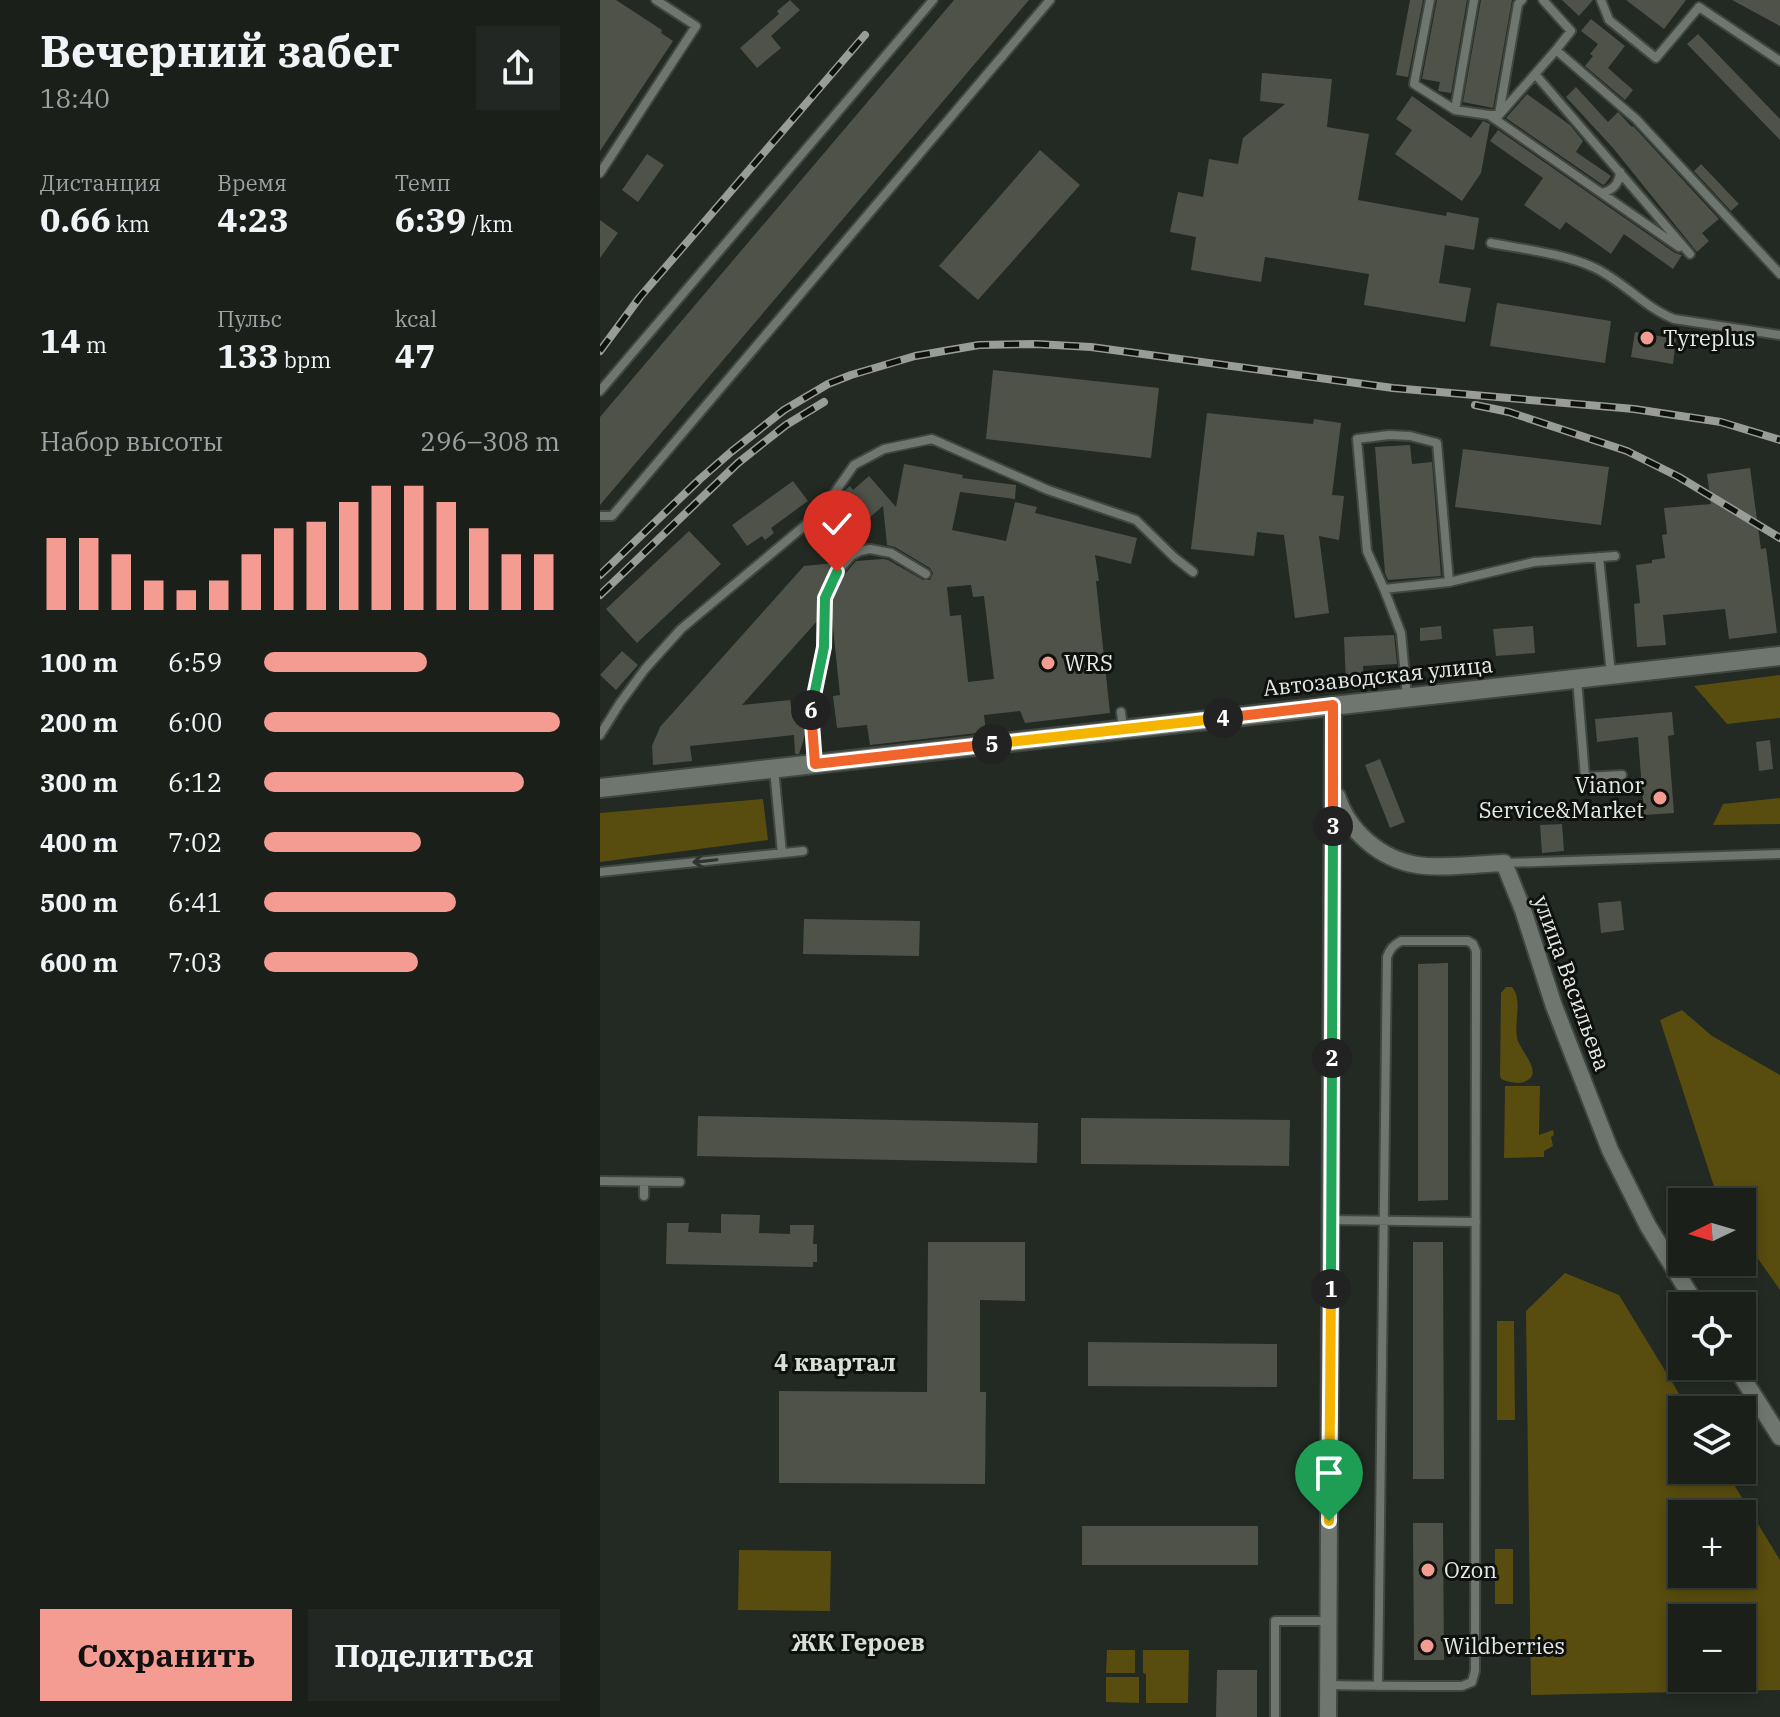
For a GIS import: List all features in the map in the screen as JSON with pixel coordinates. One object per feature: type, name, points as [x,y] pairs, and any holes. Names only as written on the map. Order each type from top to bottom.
[{"type":"street","name":"Автозаводская улица","points":[[600,788],[815,764],[1122,721],[1333,705],[1780,656]]},
{"type":"street","points":[[1328,1717],[1333,705]]},
{"type":"street","points":[[1333,783],[1340,806],[1353,828],[1371,845],[1393,858],[1417,865],[1504,863]]},
{"type":"street","name":"улица Васильева","points":[[1504,863],[1523,910],[1554,1006],[1610,1150],[1648,1226],[1688,1292]]},
{"type":"street","points":[[1744,1380],[1780,1437]]},
{"type":"lane","points":[[600,173],[696,26],[656,0]]},
{"type":"lane","points":[[600,391],[933,0]]},
{"type":"lane","points":[[600,516],[612,516],[1050,0]]},
{"type":"lane","points":[[1430,0],[1414,84],[1455,110],[1494,115],[1690,254],[1535,74]]},
{"type":"lane","points":[[1455,110],[1474,0]]},
{"type":"lane","points":[[1494,115],[1518,4],[1522,0]]},
{"type":"lane","points":[[1494,115],[1535,74],[1571,31],[1543,0]]},
{"type":"lane","points":[[1601,0],[1609,20],[1656,58],[1699,7],[1780,61]]},
{"type":"lane","points":[[1556,50],[1636,119],[1780,274]]},
{"type":"lane","points":[[1602,193],[1615,187],[1620,172]]},
{"type":"lane","points":[[1491,243],[1573,260],[1594,268],[1658,312],[1674,319],[1780,335]]},
{"type":"lane","points":[[1407,697],[1401,633],[1367,551],[1357,439],[1410,436],[1437,443],[1449,582]]},
{"type":"lane","points":[[600,735],[645,669],[681,629],[821,512],[854,465],[884,449],[932,439],[1048,490],[1136,520],[1193,572]]},
{"type":"lane","points":[[815,764],[811,709],[824,647],[825,598],[837,572],[851,556],[870,549],[891,553],[926,574]]},
{"type":"lane","points":[[1384,589],[1449,582],[1534,562],[1615,556]]},
{"type":"lane","points":[[1599,557],[1611,674]]},
{"type":"lane","points":[[1577,678],[1585,777],[1622,775]]},
{"type":"lane","points":[[774,768],[782,853]]},
{"type":"lane","points":[[600,872],[803,851]]},
{"type":"lane","points":[[1504,863],[1780,854]]},
{"type":"lane","points":[[1328,1685],[1378,1686],[1462,1686],[1472,1682],[1475,1671],[1476,951],[1468,941],[1401,941],[1389,949],[1387,957],[1378,1686]]},
{"type":"lane","points":[[600,1181],[680,1182]]},
{"type":"lane","points":[[644,1182],[644,1196]]},
{"type":"lane","points":[[1331,1220],[1476,1222]]},
{"type":"lane","points":[[1275,1717],[1275,1621],[1329,1621]]},
{"type":"shaded area","points":[[1780,675],[1780,718],[1727,724],[1694,686]]},
{"type":"shaded area","points":[[1780,798],[1780,824],[1713,825],[1723,804]]},
{"type":"shaded area","points":[[763,799],[768,840],[600,862],[600,813]]},
{"type":"shaded area","points":[[1506,987],[1512,987],[1515,992],[1518,1042],[1533,1072],[1531,1077],[1520,1083],[1501,1079],[1500,1075],[1501,993]]},
{"type":"shaded area","points":[[1682,1010],[1712,1036],[1780,1075],[1780,1290],[1756,1256],[1756,1188],[1714,1188],[1660,1020]]},
{"type":"shaded area","points":[[1505,1086],[1540,1086],[1539,1135],[1553,1130],[1554,1135],[1551,1137],[1553,1146],[1544,1151],[1544,1157],[1504,1158]]},
{"type":"shaded area","points":[[1565,1273],[1619,1295],[1680,1396],[1668,1396],[1668,1484],[1734,1484],[1743,1500],[1668,1500],[1668,1588],[1756,1588],[1756,1521],[1780,1560],[1780,1690],[1756,1690],[1756,1604],[1668,1604],[1668,1692],[1680,1692],[1531,1695],[1526,1311]]},
{"type":"shaded area","points":[[1497,1321],[1514,1321],[1515,1420],[1497,1420]]},
{"type":"shaded area","points":[[1495,1549],[1513,1549],[1513,1604],[1495,1604]]},
{"type":"shaded area","points":[[739,1550],[831,1551],[830,1611],[738,1610]]},
{"type":"shaded area","points":[[1107,1650],[1135,1650],[1135,1673],[1106,1673]]},
{"type":"shaded area","points":[[1143,1650],[1189,1650],[1188,1703],[1146,1703]]},
{"type":"shaded area","points":[[1106,1677],[1139,1677],[1139,1703],[1106,1702]]},
{"type":"building","points":[[600,0],[616,0],[662,30],[661,33],[673,41],[600,151]]},
{"type":"building","points":[[790,0],[800,10],[771,36],[781,48],[757,68],[740,48],[779,14],[777,11]]},
{"type":"building","points":[[954,0],[1029,0],[600,505],[600,417]]},
{"type":"building","points":[[1410,0],[1423,0],[1408,77],[1396,75]]},
{"type":"building","points":[[1437,0],[1467,0],[1451,93],[1438,91],[1440,82],[1422,79]]},
{"type":"building","points":[[1481,0],[1512,0],[1493,108],[1463,102]]},
{"type":"building","points":[[1562,0],[1593,0],[1579,16]]},
{"type":"building","points":[[1626,0],[1686,0],[1664,29]]},
{"type":"building","points":[[1732,0],[1780,0],[1780,26]]},
{"type":"building","points":[[1591,19],[1625,46],[1608,68],[1633,90],[1625,100],[1585,66],[1598,44],[1581,31]]},
{"type":"building","points":[[1698,34],[1780,119],[1780,140],[1687,44]]},
{"type":"building","points":[[1262,73],[1332,79],[1327,127],[1369,134],[1358,200],[1446,216],[1447,212],[1479,218],[1474,250],[1445,245],[1439,283],[1471,288],[1465,322],[1364,305],[1369,274],[1265,257],[1261,282],[1191,270],[1196,237],[1170,232],[1178,192],[1203,197],[1209,159],[1238,164],[1243,138],[1285,104],[1260,101]]},
{"type":"building","points":[[1576,87],[1608,122],[1618,112],[1719,219],[1702,233],[1709,241],[1697,252],[1613,148],[1566,97]]},
{"type":"building","points":[[1527,94],[1570,125],[1583,141],[1576,152],[1611,176],[1605,184],[1506,118]]},
{"type":"building","points":[[1412,96],[1471,138],[1483,121],[1490,124],[1481,173],[1462,201],[1395,154],[1412,130],[1396,119]]},
{"type":"building","points":[[1498,130],[1682,255],[1673,269],[1624,234],[1611,254],[1566,222],[1560,230],[1524,205],[1543,178],[1490,141]]},
{"type":"building","points":[[1040,150],[1080,185],[978,300],[939,266]]},
{"type":"building","points":[[647,154],[664,165],[638,202],[622,190]]},
{"type":"building","points":[[1701,164],[1739,204],[1731,211],[1694,171]]},
{"type":"building","points":[[600,220],[618,233],[600,258]]},
{"type":"building","points":[[1497,303],[1611,321],[1605,363],[1490,346]]},
{"type":"building","points":[[1635,332],[1676,339],[1673,364],[1631,357]]},
{"type":"building","points":[[993,370],[1159,388],[1151,458],[986,439]]},
{"type":"building","points":[[1207,413],[1313,424],[1314,419],[1341,423],[1332,495],[1344,496],[1339,540],[1319,536],[1329,613],[1295,618],[1284,535],[1257,532],[1254,556],[1191,549]]},
{"type":"building","points":[[1410,445],[1412,464],[1432,462],[1441,576],[1388,580],[1375,447]]},
{"type":"building","points":[[1463,449],[1609,467],[1601,525],[1455,507]]},
{"type":"building","points":[[904,464],[963,475],[962,478],[1016,485],[1015,499],[960,492],[952,530],[1006,541],[1015,502],[1037,507],[1035,513],[1137,538],[1131,564],[1095,555],[1110,713],[1025,723],[1020,711],[984,715],[986,732],[870,745],[867,725],[837,728],[833,696],[840,695],[832,600],[843,576],[856,561],[883,559],[923,580],[930,580],[933,573],[930,568],[887,545],[883,506],[832,550],[821,538],[846,516],[835,504],[844,491],[850,486],[853,490],[869,476],[896,507]],"holes":[[[971,585],[973,597],[984,596],[994,679],[968,682],[961,615],[950,616],[947,587]]]},
{"type":"building","points":[[1750,468],[1761,549],[1766,548],[1777,633],[1729,639],[1725,609],[1663,615],[1666,645],[1637,647],[1634,604],[1640,603],[1636,565],[1665,558],[1662,535],[1667,534],[1664,508],[1711,504],[1707,474]]},
{"type":"building","points":[[793,481],[808,501],[771,528],[774,533],[765,540],[762,536],[747,546],[732,525]]},
{"type":"building","points":[[689,531],[721,564],[637,643],[606,609]]},
{"type":"building","points":[[835,563],[818,596],[818,620],[742,705],[790,700],[791,707],[799,706],[806,732],[799,754],[795,754],[794,735],[690,746],[692,761],[653,765],[652,746],[660,727],[804,566]]},
{"type":"building","points":[[1441,626],[1442,639],[1420,641],[1420,628]]},
{"type":"building","points":[[1533,626],[1535,653],[1496,656],[1493,629]]},
{"type":"building","points":[[1394,635],[1397,664],[1363,666],[1364,683],[1346,684],[1344,637]]},
{"type":"building","points":[[622,651],[638,665],[616,690],[600,675]]},
{"type":"building","points":[[1672,712],[1674,735],[1668,736],[1674,813],[1644,815],[1638,737],[1597,742],[1595,719]]},
{"type":"building","points":[[1770,740],[1773,769],[1759,771],[1756,742]]},
{"type":"building","points":[[1380,759],[1405,822],[1390,828],[1365,765]]},
{"type":"building","points":[[1562,824],[1564,851],[1542,853],[1540,825]]},
{"type":"building","points":[[1621,901],[1624,930],[1601,933],[1598,903]]},
{"type":"building","points":[[804,919],[920,921],[919,956],[803,954]]},
{"type":"building","points":[[1448,963],[1448,1200],[1418,1201],[1418,964]]},
{"type":"building","points":[[698,1116],[1038,1123],[1037,1163],[697,1156]]},
{"type":"building","points":[[1081,1118],[1290,1120],[1289,1166],[1081,1164]]},
{"type":"building","points":[[721,1214],[760,1215],[759,1233],[790,1234],[790,1225],[814,1225],[813,1244],[817,1244],[817,1262],[813,1262],[813,1267],[666,1264],[667,1223],[689,1223],[688,1232],[721,1233]]},
{"type":"building","points":[[928,1242],[1025,1242],[1025,1301],[980,1300],[980,1392],[986,1392],[985,1484],[779,1483],[779,1391],[927,1392]]},
{"type":"building","points":[[1413,1242],[1443,1242],[1444,1479],[1413,1479]]},
{"type":"building","points":[[1088,1342],[1277,1344],[1277,1387],[1088,1386]]},
{"type":"building","points":[[1413,1523],[1443,1523],[1444,1660],[1414,1660]]},
{"type":"building","points":[[1082,1526],[1258,1526],[1258,1565],[1082,1565]]},
{"type":"building","points":[[1217,1670],[1257,1670],[1257,1717],[1216,1717]]},
{"type":"railway","points":[[600,351],[640,297],[865,35]]},
{"type":"railway","points":[[600,575],[700,479],[784,410],[828,384],[851,375],[915,356],[979,345],[1091,347],[1393,388],[1634,409],[1721,422],[1780,440]]},
{"type":"railway","points":[[600,595],[738,463],[786,425],[824,402]]},
{"type":"railway","points":[[1475,405],[1509,412],[1627,451],[1679,477],[1780,538]]},
{"type":"place","name":"Tyreplus","points":[[1647,338]]},
{"type":"place","name":"WRS","points":[[1048,663]]},
{"type":"place","name":"Vianor Service&Market","points":[[1660,798]]},
{"type":"place","name":"Ozon","points":[[1428,1570]]},
{"type":"place","name":"Wildberries","points":[[1427,1646]]},
{"type":"district","name":"4 квартал","points":[[835,1363]]},
{"type":"district","name":"ЖК Героев","points":[[858,1643]]},
{"type":"route","points":[[837,572],[825,598],[824,647],[811,709],[815,764],[1333,705],[1329,1521]]}]
